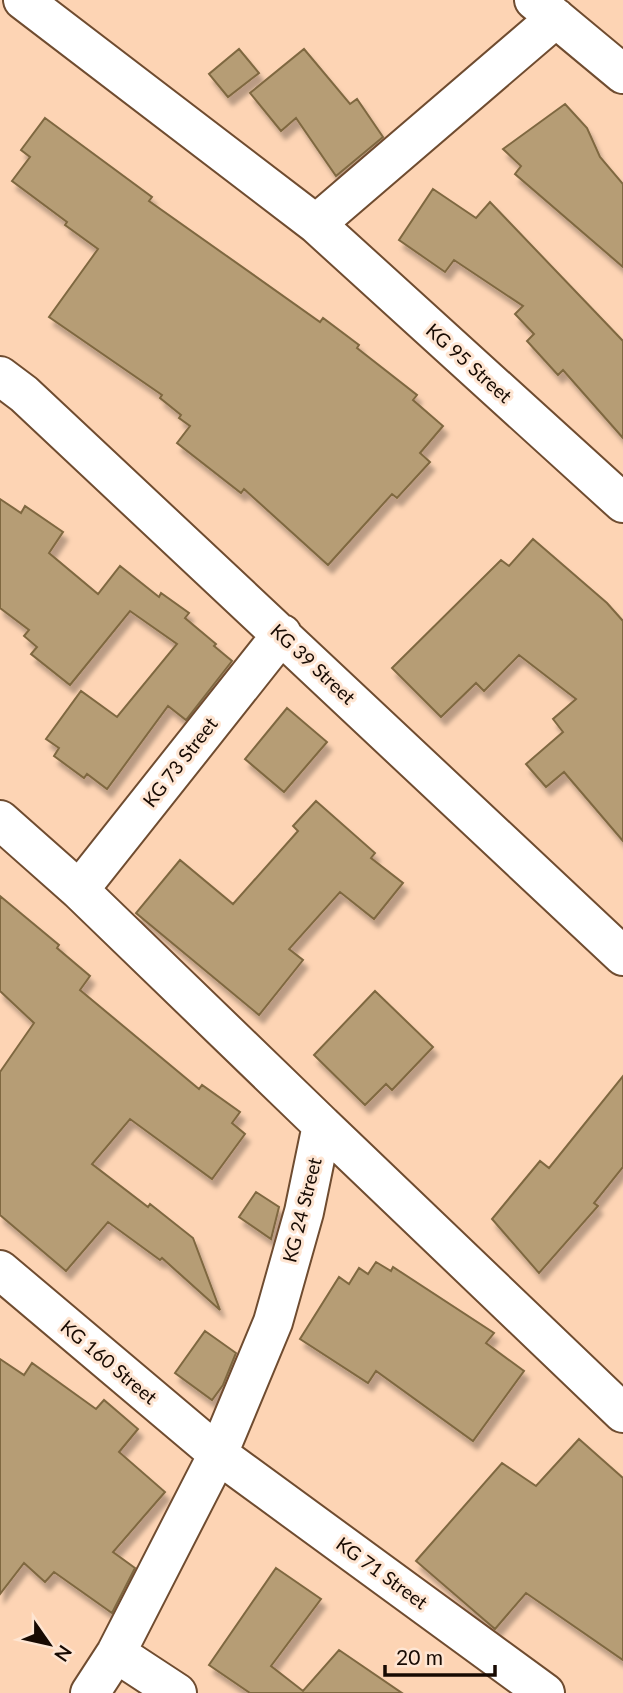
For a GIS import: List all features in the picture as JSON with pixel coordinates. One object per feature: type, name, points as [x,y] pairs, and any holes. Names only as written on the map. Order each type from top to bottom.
[{"type":"street","name":"KG 95 Street","points":[[23,0],[316,224],[623,502]]},
{"type":"street","points":[[316,224],[545,9],[623,75]]},
{"type":"street","name":"KG 39 Street","points":[[0,376],[24,394],[282,634],[623,956]]},
{"type":"street","name":"KG 73 Street","points":[[79,890],[282,634]]},
{"type":"street","points":[[0,820],[79,890],[623,1413]]},
{"type":"street","name":"KG 24 Street","points":[[90,1693],[116,1653],[218,1454],[273,1322],[304,1212],[322,1125]]},
{"type":"street","name":"KG 160 Street","points":[[0,1270],[218,1454]]},
{"type":"street","name":"KG 71 Street","points":[[218,1454],[545,1693]]},
{"type":"street","points":[[116,1653],[177,1693]]},
{"type":"building","points":[[239,49],[259,73],[228,97],[209,74]]},
{"type":"building","points":[[304,49],[350,104],[357,99],[383,137],[336,176],[296,118],[281,131],[250,93]]},
{"type":"building","points":[[565,104],[587,128],[600,157],[623,184],[623,267],[515,174],[521,166],[503,149]]},
{"type":"building","points":[[45,118],[152,197],[149,201],[320,322],[323,318],[359,345],[357,348],[417,395],[413,400],[443,426],[420,453],[430,462],[397,498],[392,494],[328,565],[244,489],[241,493],[177,443],[190,426],[160,398],[162,395],[49,317],[98,249],[12,181],[30,157],[21,150]]},
{"type":"building","points":[[433,189],[476,218],[490,202],[623,341],[623,438],[563,370],[558,375],[527,341],[534,334],[515,314],[523,306],[454,260],[445,272],[399,240]]},
{"type":"building","points":[[0,499],[21,513],[25,506],[63,532],[49,553],[98,594],[120,566],[159,597],[161,593],[189,613],[185,618],[232,661],[186,720],[168,706],[107,789],[87,774],[84,778],[54,756],[59,748],[46,739],[81,691],[117,717],[177,644],[130,611],[70,685],[31,654],[37,647],[24,636],[29,630],[0,608]]},
{"type":"building","points":[[533,539],[607,603],[623,621],[623,841],[564,772],[546,787],[526,764],[563,732],[553,719],[576,699],[519,655],[484,691],[476,683],[441,717],[392,668],[501,560],[509,566]]},
{"type":"building","points":[[287,708],[327,742],[284,792],[245,759]]},
{"type":"building","points":[[316,801],[375,853],[371,858],[403,883],[374,919],[340,892],[289,949],[303,960],[259,1015],[136,913],[180,860],[233,904],[298,831],[293,826]]},
{"type":"building","points":[[0,896],[59,945],[57,948],[90,976],[80,990],[199,1089],[202,1085],[240,1112],[232,1123],[245,1134],[212,1179],[130,1119],[92,1164],[193,1238],[220,1310],[162,1258],[160,1260],[108,1222],[66,1271],[0,1215],[0,1072],[34,1023],[0,991]]},
{"type":"building","points":[[375,991],[433,1047],[392,1090],[386,1084],[365,1105],[314,1055]]},
{"type":"building","points":[[623,1076],[623,1167],[594,1203],[598,1206],[539,1273],[492,1219],[540,1161],[549,1168]]},
{"type":"building","points":[[256,1192],[279,1207],[271,1239],[239,1217]]},
{"type":"building","points":[[376,1262],[391,1271],[393,1267],[494,1333],[486,1343],[524,1371],[473,1441],[376,1371],[368,1383],[300,1339],[339,1277],[349,1284],[359,1268],[368,1274]]},
{"type":"building","points":[[205,1331],[236,1353],[223,1385],[212,1400],[175,1373]]},
{"type":"building","points":[[0,1359],[24,1375],[32,1363],[96,1409],[104,1400],[138,1429],[119,1452],[165,1492],[113,1552],[135,1568],[112,1613],[54,1572],[45,1582],[24,1563],[0,1594]]},
{"type":"building","points":[[579,1439],[623,1478],[623,1660],[526,1593],[495,1629],[416,1561],[502,1463],[536,1486]]},
{"type":"building","points":[[276,1568],[321,1599],[271,1666],[303,1691],[339,1650],[402,1693],[250,1693],[209,1665]]}]
